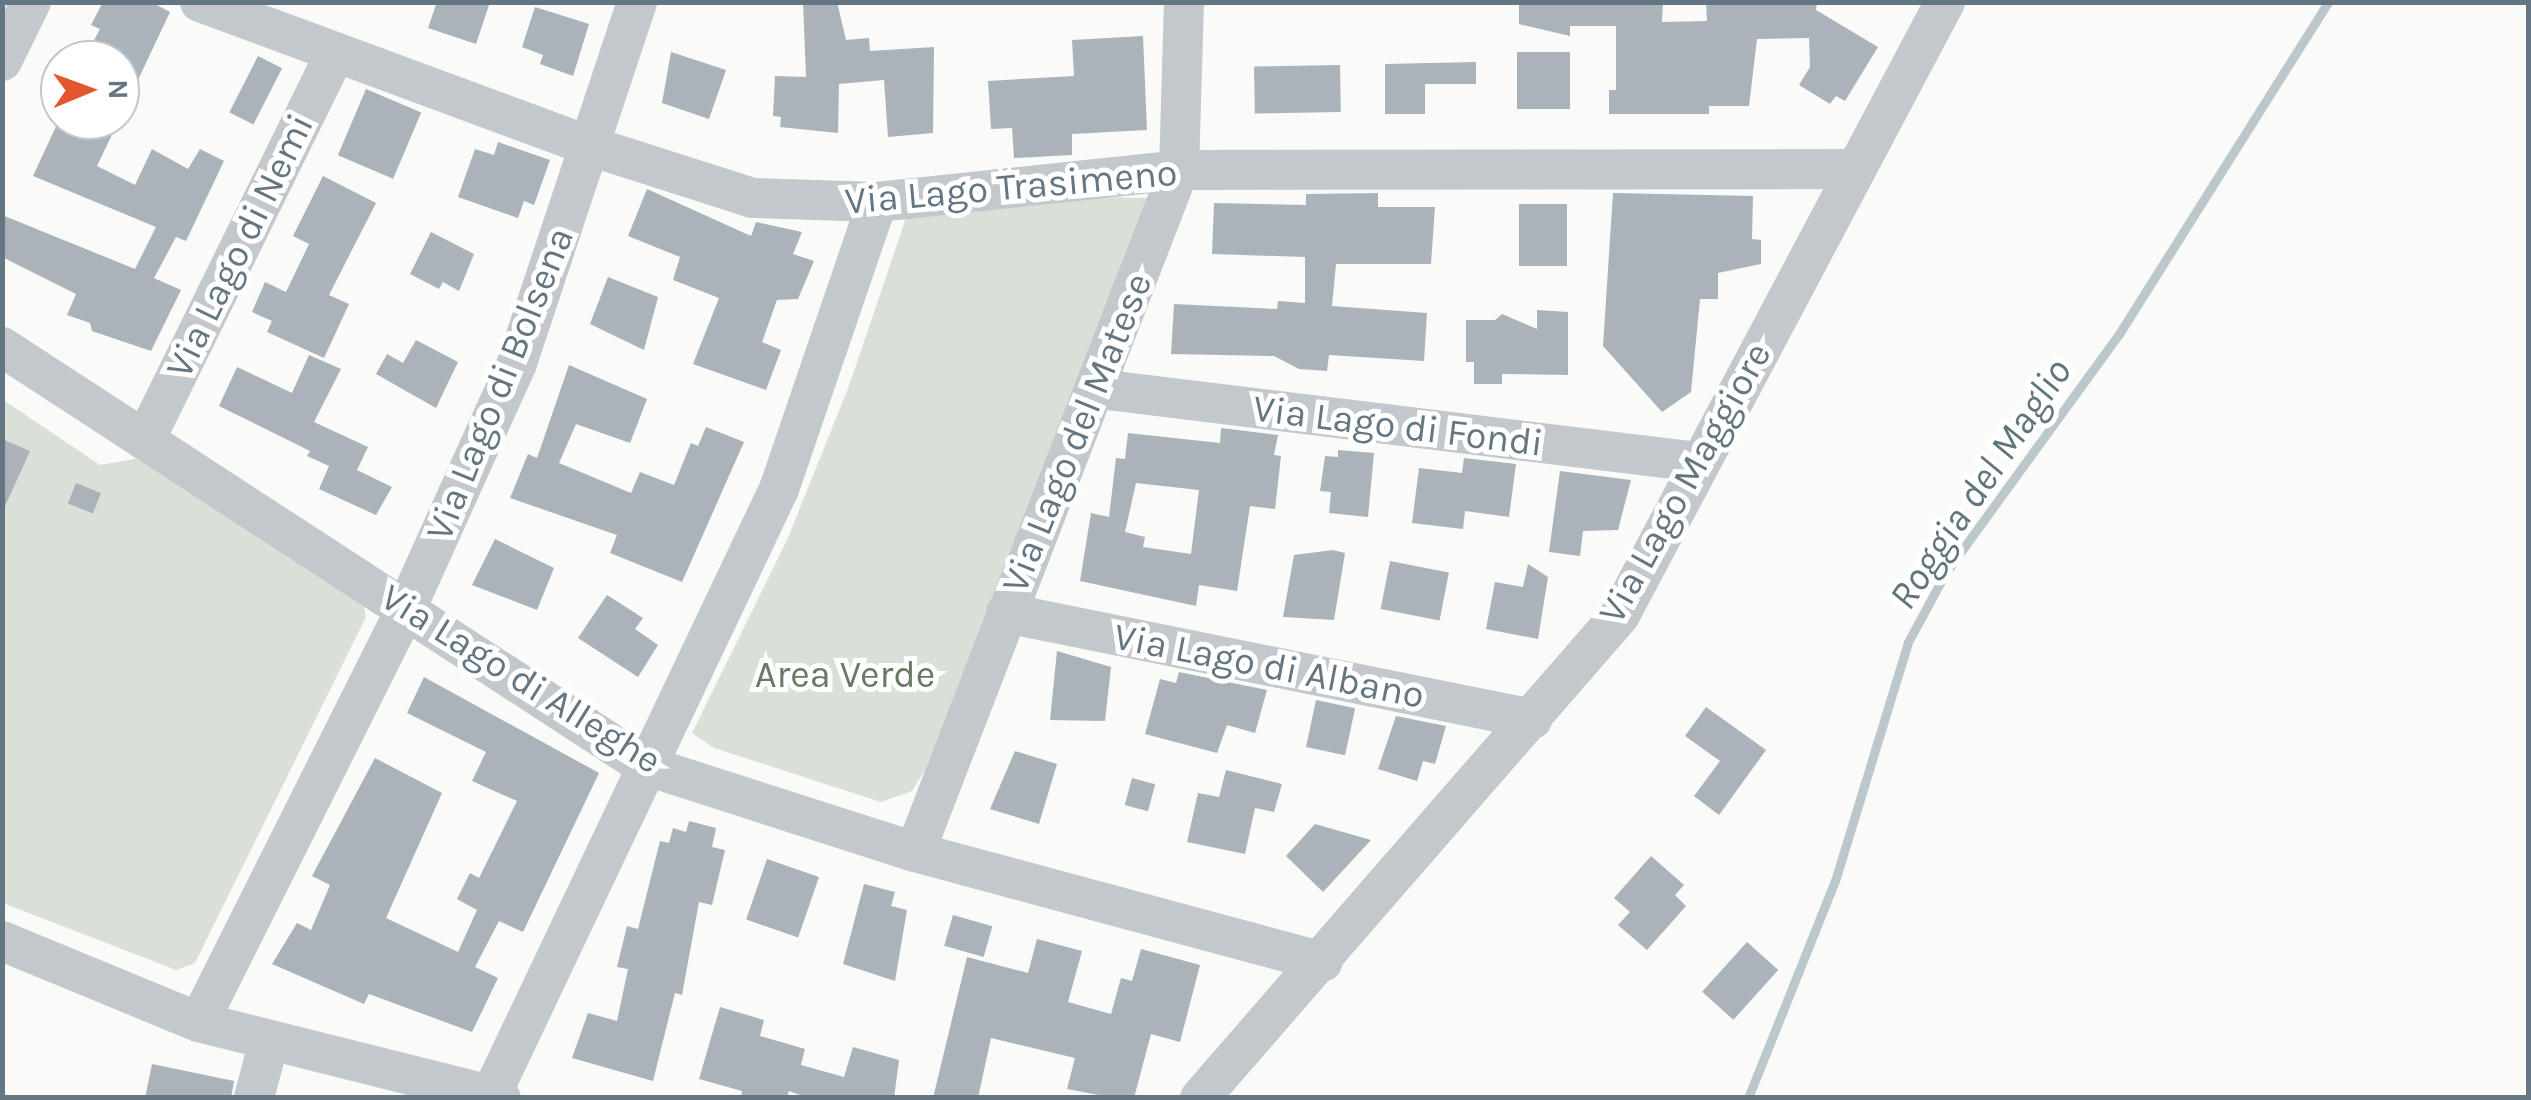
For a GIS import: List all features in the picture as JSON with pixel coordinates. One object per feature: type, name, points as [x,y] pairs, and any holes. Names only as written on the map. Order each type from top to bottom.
[{"type":"street","points":[[2,61],[31,2]]},
{"type":"street","name":"Via Lago Trasimeno","points":[[200,2],[593,148],[753,198],[877,202],[1179,170],[1856,169]]},
{"type":"street","name":"Via Lago di Bolsena","points":[[199,1022],[406,609],[517,363],[593,148],[637,2]]},
{"type":"street","name":"Via Lago del Matese","points":[[915,852],[1006,613],[1099,390],[1179,170],[1184,2]]},
{"type":"street","name":"Via Lago Maggiore","points":[[1200,1098],[1620,615],[1697,462],[1945,2]]},
{"type":"street","name":"Via Lago di Nemi","points":[[145,440],[336,52]]},
{"type":"street","points":[[2,941],[199,1022],[488,1095],[779,489],[877,202]]},
{"type":"street","name":"Via Lago di Alleghe","points":[[2,348],[644,765],[915,852],[1322,962]]},
{"type":"street","name":"Via Lago di Fondi","points":[[1099,390],[1697,462]]},
{"type":"street","name":"Via Lago di Albano","points":[[1006,613],[1532,719]]},
{"type":"street","points":[[254,1098],[269,1041]]},
{"type":"green space","name":"Area Verde","points":[[977,195],[1152,198],[925,770],[912,791],[881,802],[714,748],[692,733],[787,540],[849,386],[910,206]]},
{"type":"green space","points":[[2,399],[100,465],[146,457],[363,601],[366,617],[195,963],[176,970],[3,903]]},
{"type":"building","points":[[103,2],[151,2],[170,12],[140,76],[140,40],[94,40],[100,29],[91,25]]},
{"type":"building","points":[[437,2],[490,2],[476,44],[428,28]]},
{"type":"building","points":[[803,2],[837,2],[846,40],[869,38],[870,51],[934,47],[933,133],[888,137],[884,80],[839,84],[838,133],[780,127],[781,117],[773,116],[775,76],[806,77]]},
{"type":"building","points":[[1663,2],[1662,22],[1707,21],[1706,2],[1817,2],[1816,10],[1878,47],[1845,101],[1836,96],[1830,104],[1799,85],[1810,67],[1809,38],[1757,39],[1749,106],[1709,106],[1709,114],[1609,114],[1609,90],[1616,90],[1616,26],[1570,26],[1570,36],[1519,24],[1519,4]]},
{"type":"building","points":[[535,7],[589,24],[573,76],[540,64],[543,55],[522,47]]},
{"type":"building","points":[[1143,36],[1147,130],[1072,134],[1072,155],[1014,158],[1012,128],[991,129],[988,81],[1074,76],[1072,40]]},
{"type":"building","points":[[671,52],[726,70],[709,119],[662,103]]},
{"type":"building","points":[[1517,52],[1570,52],[1570,109],[1517,109]]},
{"type":"building","points":[[258,56],[282,68],[253,124],[229,112]]},
{"type":"building","points":[[1476,62],[1476,84],[1425,84],[1425,114],[1385,114],[1385,64]]},
{"type":"building","points":[[1340,65],[1341,112],[1255,113],[1254,67]]},
{"type":"building","points":[[366,89],[421,112],[393,179],[338,155]]},
{"type":"building","points":[[50,140],[109,140],[97,166],[135,185],[152,149],[188,169],[200,149],[224,161],[186,241],[176,237],[154,278],[181,290],[151,351],[92,331],[90,323],[67,315],[76,294],[2,257],[2,215],[135,269],[156,227],[33,176]]},
{"type":"building","points":[[498,142],[550,160],[534,205],[524,201],[518,218],[458,197],[475,149],[494,155]]},
{"type":"building","points":[[323,176],[376,203],[329,295],[349,304],[324,358],[267,332],[272,321],[252,312],[265,282],[286,292],[309,244],[293,236]]},
{"type":"building","points":[[647,189],[751,236],[756,222],[802,232],[793,254],[814,261],[798,299],[777,300],[762,342],[781,350],[766,390],[693,364],[719,298],[673,280],[680,257],[628,236]]},
{"type":"building","points":[[1378,193],[1378,207],[1435,207],[1431,264],[1336,264],[1332,306],[1427,313],[1424,361],[1329,355],[1327,371],[1299,369],[1274,356],[1171,354],[1174,304],[1277,309],[1278,301],[1305,303],[1305,257],[1212,254],[1214,203],[1306,205],[1306,194]]},
{"type":"building","points":[[1613,193],[1753,196],[1752,239],[1761,240],[1761,264],[1718,273],[1718,299],[1700,299],[1691,392],[1662,412],[1603,346]]},
{"type":"building","points":[[1519,204],[1567,204],[1567,266],[1519,266]]},
{"type":"building","points":[[431,232],[474,254],[459,291],[443,282],[439,289],[410,274]]},
{"type":"building","points":[[608,277],[658,297],[644,350],[590,324]]},
{"type":"building","points":[[1537,310],[1568,312],[1568,375],[1502,374],[1502,384],[1474,384],[1474,362],[1466,362],[1466,320],[1495,320],[1502,314],[1537,329]]},
{"type":"building","points":[[416,340],[458,362],[436,408],[376,374],[387,354],[403,363]]},
{"type":"building","points":[[309,355],[341,369],[314,422],[368,447],[357,470],[392,487],[376,515],[319,489],[329,466],[307,456],[310,451],[219,406],[237,367],[292,393]]},
{"type":"building","points":[[569,365],[647,399],[630,443],[576,424],[559,463],[631,493],[640,472],[674,485],[691,443],[698,446],[706,427],[744,442],[682,582],[610,553],[617,535],[510,498],[528,454],[537,458]]},
{"type":"building","points":[[1221,428],[1278,435],[1274,455],[1281,456],[1275,509],[1250,506],[1237,591],[1199,585],[1196,606],[1080,581],[1091,513],[1109,517],[1116,458],[1125,459],[1128,433],[1220,443]],"holes":[[[1136,483],[1199,490],[1191,554],[1143,547],[1145,537],[1125,532]]]},
{"type":"building","points":[[2,439],[30,451],[2,513]]},
{"type":"building","points":[[1338,450],[1374,453],[1368,517],[1329,513],[1331,492],[1320,491],[1325,456],[1338,457]]},
{"type":"building","points":[[1464,458],[1516,464],[1509,517],[1465,511],[1463,529],[1412,523],[1419,468],[1462,473]]},
{"type":"building","points":[[1560,471],[1631,480],[1618,530],[1583,531],[1580,556],[1549,552]]},
{"type":"building","points":[[76,483],[101,493],[93,514],[68,503]]},
{"type":"building","points":[[495,539],[554,568],[537,610],[472,585]]},
{"type":"building","points":[[1333,550],[1345,553],[1334,620],[1283,617],[1294,555]]},
{"type":"building","points":[[1390,561],[1449,572],[1440,621],[1381,609]]},
{"type":"building","points":[[1528,564],[1548,577],[1538,639],[1486,629],[1495,582],[1523,587]]},
{"type":"building","points":[[607,595],[643,618],[635,629],[658,645],[638,677],[578,638]]},
{"type":"building","points":[[1057,651],[1111,667],[1105,721],[1050,720]]},
{"type":"building","points":[[1179,672],[1267,690],[1255,733],[1227,725],[1217,753],[1145,734],[1160,679],[1176,683]]},
{"type":"building","points":[[424,677],[599,773],[523,932],[499,921],[475,967],[498,978],[472,1032],[369,994],[364,1004],[272,964],[297,923],[311,930],[330,885],[312,876],[375,758],[442,793],[386,918],[458,952],[477,910],[457,899],[470,873],[479,878],[517,801],[472,781],[486,752],[407,713]]},
{"type":"building","points":[[1316,700],[1355,708],[1345,755],[1306,747]]},
{"type":"building","points":[[1706,707],[1766,750],[1719,815],[1694,796],[1720,761],[1685,736]]},
{"type":"building","points":[[1396,716],[1446,726],[1435,764],[1423,761],[1417,781],[1378,769]]},
{"type":"building","points":[[1015,751],[1057,764],[1039,824],[990,809]]},
{"type":"building","points":[[1226,770],[1282,784],[1274,812],[1255,808],[1245,854],[1187,842],[1198,793],[1219,797]]},
{"type":"building","points":[[1132,778],[1155,784],[1148,811],[1125,805]]},
{"type":"building","points":[[689,821],[716,828],[712,847],[725,850],[712,905],[699,902],[682,995],[675,993],[653,1081],[572,1058],[588,1013],[617,1021],[628,969],[617,967],[627,926],[638,929],[660,841],[669,843],[673,828],[686,832]]},
{"type":"building","points":[[1315,824],[1371,840],[1323,892],[1286,856]]},
{"type":"building","points":[[1651,856],[1684,885],[1675,895],[1686,906],[1647,950],[1618,925],[1630,912],[1614,898]]},
{"type":"building","points":[[767,859],[819,877],[798,937],[746,920]]},
{"type":"building","points":[[864,884],[895,892],[891,906],[907,910],[895,981],[843,964]]},
{"type":"building","points":[[953,915],[992,926],[984,957],[944,946]]},
{"type":"building","points":[[1037,939],[1082,951],[1068,1002],[1111,1014],[1121,978],[1132,981],[1141,949],[1200,965],[1180,1042],[1151,1034],[1134,1098],[1114,1098],[1067,1089],[1075,1058],[991,1038],[978,1098],[933,1098],[967,957],[1028,973]]},
{"type":"building","points":[[1747,942],[1778,970],[1733,1020],[1702,992]]},
{"type":"building","points":[[720,1007],[764,1020],[760,1036],[805,1049],[801,1065],[844,1077],[853,1047],[899,1060],[894,1098],[808,1098],[789,1091],[787,1098],[741,1098],[742,1091],[699,1079]]},
{"type":"building","points":[[152,1064],[234,1081],[231,1098],[145,1098]]},
{"type":"waterway","name":"Roggia del Maglio","points":[[1748,1098],[1835,881],[1908,642],[1946,572],[2119,334],[2328,2]]}]
